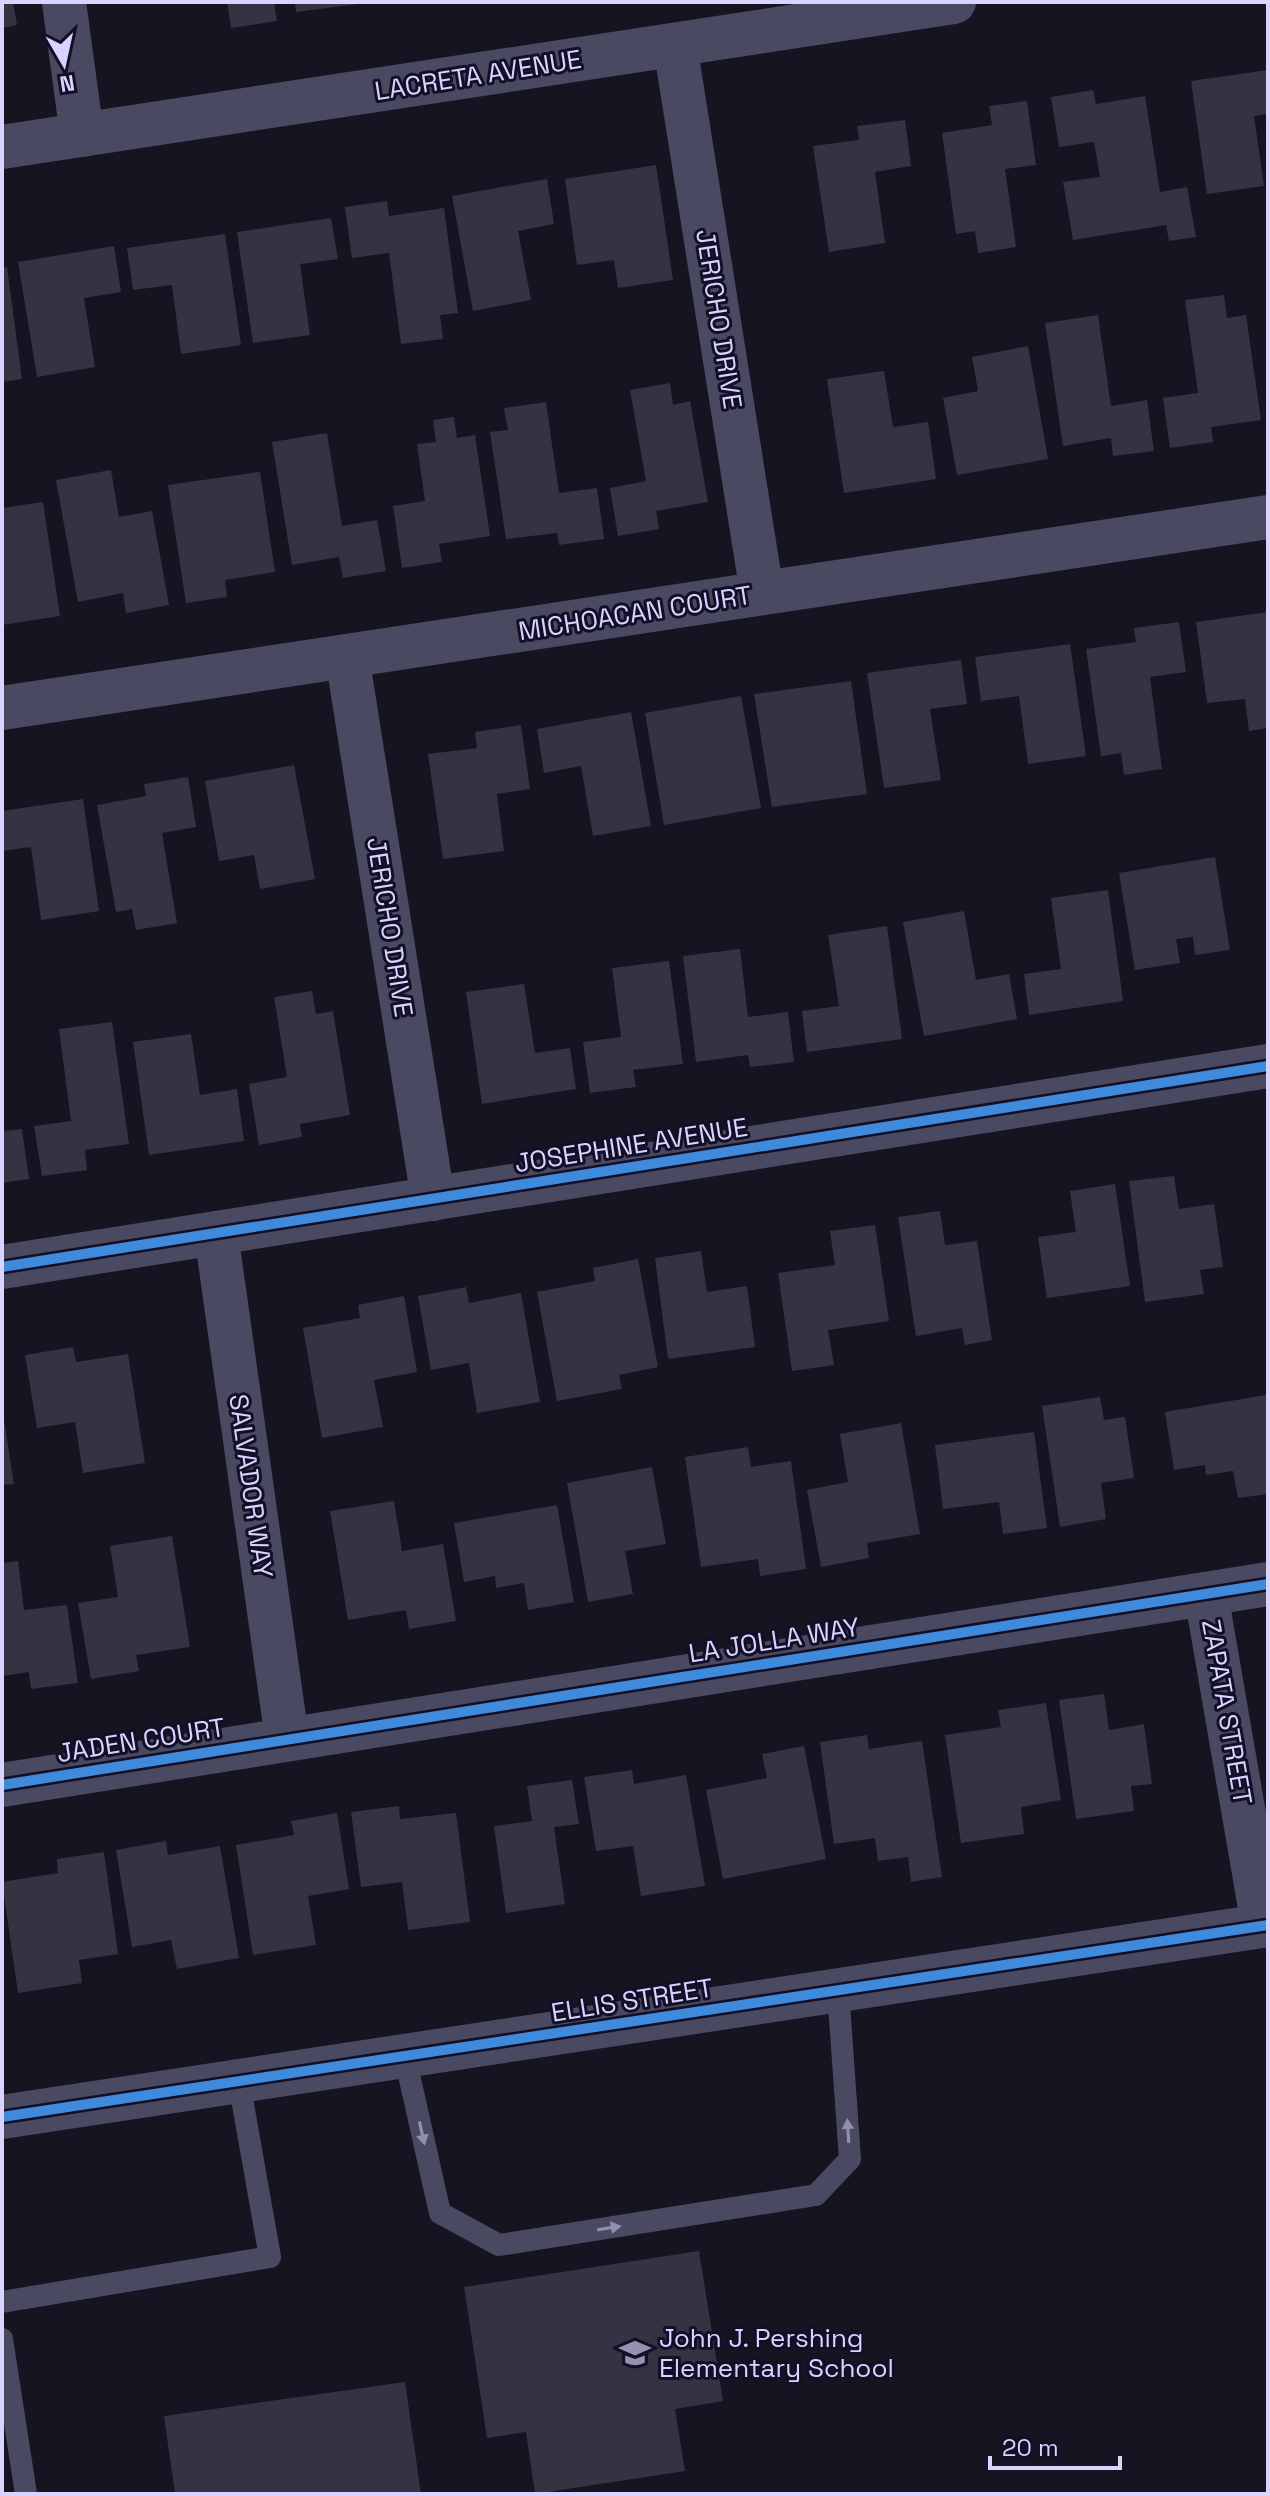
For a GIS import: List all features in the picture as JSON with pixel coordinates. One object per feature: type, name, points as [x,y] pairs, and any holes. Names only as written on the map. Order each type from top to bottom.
[{"type":"street","points":[[64,2],[82,135]]},
{"type":"street","name":"LACRETA AVENUE","points":[[2,147],[954,2]]},
{"type":"street","name":"JERICHO DRIVE","points":[[675,45],[762,593]]},
{"type":"street","name":"MICHOACAN COURT","points":[[2,708],[1268,517]]},
{"type":"street","name":"JERICHO DRIVE","points":[[347,656],[433,1199]]},
{"type":"street","name":"JOSEPHINE AVENUE","points":[[2,1267],[1268,1066]]},
{"type":"street","name":"SALVADOR WAY","points":[[216,1233],[287,1739]]},
{"type":"street","name":"LA JOLLA WAY","points":[[287,1739],[1268,1584]]},
{"type":"street","name":"ZAPATA STREET","points":[[1206,1594],[1266,1925]]},
{"type":"street","name":"JADEN COURT","points":[[2,1785],[287,1739]]},
{"type":"street","name":"ELLIS STREET","points":[[2,2117],[1266,1925]]},
{"type":"lane","points":[[405,2057],[440,2213],[499,2245],[816,2195],[850,2159],[838,1990]]},
{"type":"lane","points":[[2,2302],[270,2257],[239,2082]]},
{"type":"lane","points":[[2,2339],[26,2494]]},
{"type":"building","points":[[2,2],[13,2],[17,25],[2,28]]},
{"type":"building","points":[[227,2],[274,2],[277,21],[231,28]]},
{"type":"building","points":[[295,2],[358,2],[358,4],[296,12]]},
{"type":"building","points":[[1268,70],[1268,114],[1254,116],[1264,186],[1207,194],[1191,81]]},
{"type":"building","points":[[1093,90],[1096,104],[1145,96],[1160,192],[1187,187],[1196,237],[1169,241],[1166,225],[1073,240],[1063,182],[1100,177],[1094,142],[1059,147],[1051,97]]},
{"type":"building","points":[[1027,101],[1036,165],[1005,169],[1016,247],[978,253],[975,231],[956,234],[942,133],[992,125],[989,106]]},
{"type":"building","points":[[905,120],[911,166],[875,172],[885,243],[829,252],[813,146],[859,140],[857,126]]},
{"type":"building","points":[[656,165],[673,280],[618,288],[614,260],[577,265],[565,179]]},
{"type":"building","points":[[547,179],[554,224],[518,231],[531,300],[473,311],[452,196]]},
{"type":"building","points":[[387,201],[389,216],[444,208],[458,313],[440,315],[443,339],[401,344],[389,253],[352,258],[345,207]]},
{"type":"building","points":[[331,218],[338,259],[300,264],[310,335],[253,343],[237,232]]},
{"type":"building","points":[[225,234],[241,345],[181,354],[172,285],[133,290],[127,248]]},
{"type":"building","points":[[114,246],[121,292],[84,298],[95,367],[37,377],[18,262]]},
{"type":"building","points":[[7,267],[22,379],[2,382],[2,268]]},
{"type":"building","points":[[1224,295],[1227,318],[1246,315],[1261,420],[1211,427],[1213,442],[1170,448],[1163,398],[1198,393],[1185,300]]},
{"type":"building","points":[[1098,315],[1111,406],[1147,400],[1154,451],[1113,456],[1111,438],[1063,446],[1045,323]]},
{"type":"building","points":[[1028,346],[1048,459],[957,475],[943,398],[978,391],[972,357]]},
{"type":"building","points":[[884,371],[893,427],[928,422],[936,479],[844,493],[827,379]]},
{"type":"building","points":[[670,383],[673,405],[690,401],[708,502],[656,511],[659,529],[618,536],[610,488],[646,481],[630,390]]},
{"type":"building","points":[[546,402],[559,493],[597,488],[604,539],[559,545],[557,533],[506,539],[490,432],[508,430],[504,408]]},
{"type":"building","points":[[454,417],[457,438],[475,435],[490,536],[439,544],[442,562],[402,568],[393,506],[425,501],[417,444],[436,442],[433,420]]},
{"type":"building","points":[[327,433],[342,526],[377,520],[386,571],[343,578],[339,557],[292,565],[272,442]]},
{"type":"building","points":[[111,470],[119,517],[152,511],[169,605],[126,613],[123,593],[78,602],[56,480]]},
{"type":"building","points":[[260,472],[275,572],[225,580],[227,597],[186,603],[168,485]]},
{"type":"building","points":[[43,502],[60,616],[2,625],[2,508]]},
{"type":"building","points":[[1268,612],[1268,728],[1249,731],[1245,699],[1207,703],[1196,622]]},
{"type":"building","points":[[1179,622],[1186,672],[1150,677],[1162,769],[1124,775],[1121,753],[1101,756],[1086,649],[1136,642],[1134,628]]},
{"type":"building","points":[[1070,644],[1086,756],[1028,764],[1019,696],[981,701],[975,657]]},
{"type":"building","points":[[961,660],[967,704],[930,709],[941,780],[884,788],[867,673]]},
{"type":"building","points":[[851,681],[867,794],[772,807],[754,694]]},
{"type":"building","points":[[741,696],[761,808],[664,825],[645,713]]},
{"type":"building","points":[[631,712],[651,826],[593,836],[581,766],[544,773],[537,729]]},
{"type":"building","points":[[521,725],[530,789],[497,794],[504,851],[443,859],[428,754],[477,748],[475,732]]},
{"type":"building","points":[[294,765],[315,879],[260,889],[254,855],[219,861],[205,781]]},
{"type":"building","points":[[188,777],[196,827],[162,833],[177,923],[136,930],[132,909],[116,912],[97,805],[146,796],[144,784]]},
{"type":"building","points":[[83,799],[99,911],[41,920],[31,847],[2,851],[2,811]]},
{"type":"building","points":[[1215,857],[1230,950],[1195,955],[1193,937],[1176,939],[1180,963],[1135,970],[1119,873]]},
{"type":"building","points":[[1108,890],[1123,1001],[1029,1015],[1024,974],[1061,969],[1051,898]]},
{"type":"building","points":[[964,911],[976,980],[1009,974],[1017,1019],[924,1036],[903,922]]},
{"type":"building","points":[[887,926],[902,1039],[807,1052],[802,1011],[839,1006],[828,935]]},
{"type":"building","points":[[740,949],[748,1017],[788,1012],[794,1062],[750,1067],[748,1055],[696,1062],[683,956]]},
{"type":"building","points":[[669,961],[683,1064],[633,1070],[636,1087],[590,1093],[583,1042],[621,1037],[612,968]]},
{"type":"building","points":[[524,984],[535,1053],[570,1048],[576,1089],[482,1104],[466,992]]},
{"type":"building","points":[[312,991],[316,1014],[333,1011],[350,1115],[300,1124],[302,1137],[259,1145],[249,1084],[287,1077],[274,997]]},
{"type":"building","points":[[112,1022],[129,1144],[85,1150],[87,1170],[42,1176],[34,1126],[71,1121],[59,1029]]},
{"type":"building","points":[[191,1034],[200,1095],[237,1089],[244,1141],[149,1155],[133,1042]]},
{"type":"building","points":[[22,1129],[29,1179],[2,1183],[2,1131]]},
{"type":"building","points":[[1174,1176],[1179,1209],[1214,1204],[1223,1267],[1200,1270],[1204,1294],[1145,1302],[1129,1181]]},
{"type":"building","points":[[1115,1184],[1130,1286],[1047,1298],[1038,1237],[1076,1232],[1070,1191]]},
{"type":"building","points":[[940,1211],[945,1245],[977,1241],[992,1340],[965,1345],[962,1328],[916,1336],[898,1217]]},
{"type":"building","points":[[875,1225],[889,1321],[828,1330],[834,1365],[792,1371],[778,1273],[835,1265],[830,1231]]},
{"type":"building","points":[[701,1251],[707,1292],[747,1286],[755,1347],[668,1359],[655,1258]]},
{"type":"building","points":[[638,1259],[658,1367],[619,1375],[622,1389],[557,1401],[537,1292],[595,1281],[593,1268]]},
{"type":"building","points":[[466,1287],[469,1303],[521,1293],[540,1402],[477,1413],[469,1363],[431,1370],[418,1296]]},
{"type":"building","points":[[404,1296],[417,1372],[374,1380],[383,1427],[322,1438],[303,1328],[360,1318],[358,1305]]},
{"type":"building","points":[[73,1347],[76,1362],[128,1354],[145,1463],[83,1473],[75,1422],[37,1428],[25,1355]]},
{"type":"building","points":[[1266,1395],[1268,1494],[1238,1498],[1233,1471],[1206,1475],[1205,1465],[1174,1470],[1165,1412]]},
{"type":"building","points":[[1100,1397],[1104,1420],[1125,1417],[1134,1478],[1101,1483],[1106,1519],[1060,1527],[1042,1406]]},
{"type":"building","points":[[2,1407],[14,1484],[2,1485]]},
{"type":"building","points":[[901,1423],[920,1534],[867,1543],[869,1558],[821,1567],[807,1490],[848,1482],[840,1434]]},
{"type":"building","points":[[1034,1432],[1047,1528],[1003,1534],[999,1502],[943,1509],[935,1445]]},
{"type":"building","points":[[748,1447],[751,1467],[791,1461],[806,1569],[760,1576],[758,1559],[701,1567],[685,1457]]},
{"type":"building","points":[[652,1467],[666,1544],[625,1551],[633,1594],[588,1602],[567,1483]]},
{"type":"building","points":[[394,1501],[402,1551],[443,1544],[456,1621],[409,1629],[406,1610],[348,1620],[330,1511]]},
{"type":"building","points":[[557,1505],[574,1602],[528,1610],[524,1583],[496,1588],[495,1576],[464,1582],[454,1523]]},
{"type":"building","points":[[172,1536],[190,1647],[136,1655],[139,1671],[91,1679],[78,1603],[118,1597],[110,1546]]},
{"type":"building","points":[[18,1561],[24,1610],[67,1605],[78,1683],[31,1689],[29,1672],[2,1676],[2,1563]]},
{"type":"building","points":[[1104,1694],[1109,1730],[1144,1724],[1152,1784],[1131,1786],[1134,1811],[1076,1819],[1059,1700]]},
{"type":"building","points":[[1046,1703],[1061,1800],[1021,1807],[1024,1834],[961,1843],[945,1735],[1001,1727],[998,1710]]},
{"type":"building","points":[[867,1735],[869,1749],[922,1741],[942,1877],[911,1882],[908,1857],[878,1861],[875,1838],[834,1844],[820,1742]]},
{"type":"building","points":[[804,1746],[826,1859],[723,1879],[706,1790],[767,1778],[762,1754]]},
{"type":"building","points":[[632,1770],[634,1784],[686,1775],[705,1886],[641,1896],[633,1846],[596,1851],[584,1777]]},
{"type":"building","points":[[572,1780],[579,1824],[554,1827],[565,1904],[506,1913],[494,1826],[532,1821],[527,1786]]},
{"type":"building","points":[[399,1806],[400,1819],[456,1813],[470,1922],[408,1930],[402,1882],[361,1887],[351,1812]]},
{"type":"building","points":[[337,1813],[349,1889],[308,1896],[316,1945],[253,1955],[236,1845],[294,1835],[291,1821]]},
{"type":"building","points":[[166,1841],[168,1855],[220,1846],[239,1958],[177,1969],[171,1940],[132,1947],[116,1850]]},
{"type":"building","points":[[104,1852],[118,1954],[79,1960],[82,1983],[18,1993],[2,1882],[58,1873],[57,1859]]},
{"type":"building","points":[[699,2251],[723,2401],[675,2409],[685,2471],[535,2494],[526,2432],[487,2438],[464,2287]]},
{"type":"building","points":[[405,2382],[421,2494],[175,2494],[164,2416]]},
{"type":"cycle path","points":[[2,1267],[1268,1066]]},
{"type":"cycle path","points":[[2,1785],[1268,1584]]},
{"type":"cycle path","points":[[2,2117],[1268,1925]]},
{"type":"place","name":"John J. Pershing Elementary School","points":[[635,2353]]}]
